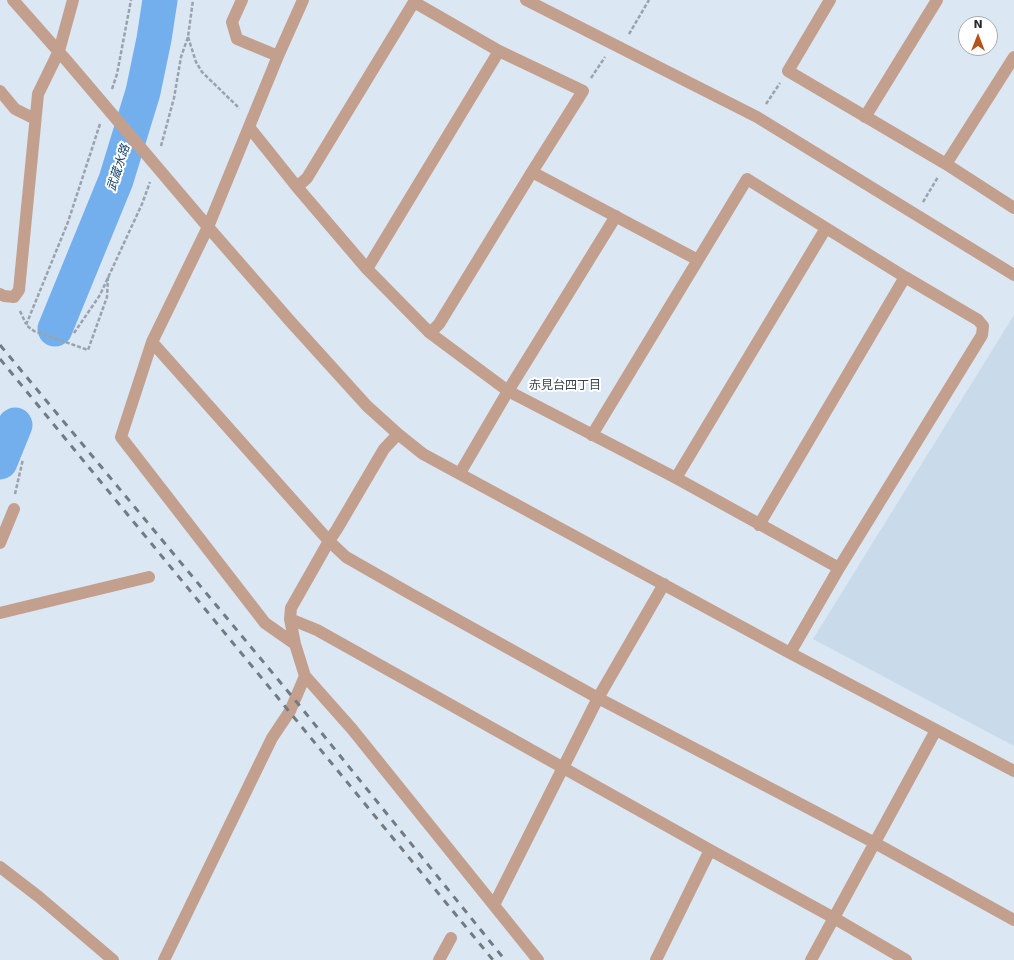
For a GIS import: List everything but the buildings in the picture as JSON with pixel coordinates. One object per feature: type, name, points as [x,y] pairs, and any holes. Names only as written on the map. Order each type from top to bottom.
[{"type":"street","points":[[13,0],[67,60],[179,194],[290,321],[367,406],[423,454],[790,653],[1014,771]]},
{"type":"street","points":[[0,294],[14,297],[19,290],[38,94],[59,51],[73,0]]},
{"type":"street","points":[[242,0],[232,22],[237,39],[278,56]]},
{"type":"street","points":[[295,644],[266,623],[121,436],[152,342],[208,227],[278,56],[303,0]]},
{"type":"street","points":[[526,0],[621,47],[757,118],[1014,275]]},
{"type":"street","points":[[830,0],[788,71],[946,164],[1014,208]]},
{"type":"street","points":[[865,117],[937,0]]},
{"type":"street","points":[[297,187],[307,178],[412,1],[499,51],[583,91],[440,324],[430,333]]},
{"type":"street","points":[[367,269],[499,51]]},
{"type":"street","points":[[946,164],[1014,57]]},
{"type":"street","points":[[0,91],[15,109],[35,119]]},
{"type":"street","points":[[249,127],[297,187],[367,269],[430,333],[508,391],[676,478],[839,568]]},
{"type":"street","points":[[532,172],[698,260]]},
{"type":"street","points":[[592,435],[747,179],[905,278],[978,320],[983,326],[982,335],[839,568],[790,653]]},
{"type":"street","points":[[460,473],[508,391],[616,216]]},
{"type":"street","points":[[676,478],[826,228]]},
{"type":"street","points":[[759,524],[905,278]]},
{"type":"street","points":[[152,342],[329,541],[346,557],[598,698],[875,843],[1014,920]]},
{"type":"street","points":[[398,434],[384,449],[291,608],[290,619],[295,644],[305,676],[352,729],[538,960]]},
{"type":"street","points":[[0,543],[14,509]]},
{"type":"street","points":[[0,613],[149,577]]},
{"type":"street","points":[[494,905],[598,698],[664,584]]},
{"type":"street","points":[[290,619],[317,630],[834,918],[906,960]]},
{"type":"street","points":[[164,960],[272,738],[290,711],[305,676]]},
{"type":"street","points":[[811,960],[936,730]]},
{"type":"street","points":[[656,960],[710,850]]},
{"type":"street","points":[[0,867],[39,897],[113,960]]},
{"type":"street","points":[[439,960],[451,938]]},
{"type":"path","points":[[110,96],[117,74],[131,0]]},
{"type":"path","points":[[160,150],[174,98],[181,57],[188,37],[193,0]]},
{"type":"path","points":[[583,91],[607,54],[621,47],[649,0]]},
{"type":"path","points":[[188,37],[196,62],[202,72],[237,106],[249,127]]},
{"type":"path","points":[[757,118],[788,71]]},
{"type":"path","points":[[102,118],[68,222],[26,325],[34,331],[88,350],[107,297],[108,276]]},
{"type":"path","points":[[915,215],[946,164]]},
{"type":"path","points":[[74,333],[100,295],[142,204],[151,177]]},
{"type":"path","points":[[15,495],[23,459]]},
{"type":"shaded area","points":[[1014,315],[1014,746],[813,639]]},
{"type":"waterway","name":"武蔵水路","points":[[55,329],[116,180],[143,92],[160,0]]},
{"type":"waterway","name":"武蔵水路","points":[[0,462],[15,425]]},
{"type":"railway","points":[[0,345],[295,700],[505,960]]},
{"type":"railway","points":[[0,359],[493,960]]},
{"type":"district","name":"赤見台四丁目","points":[[565,386]]}]
